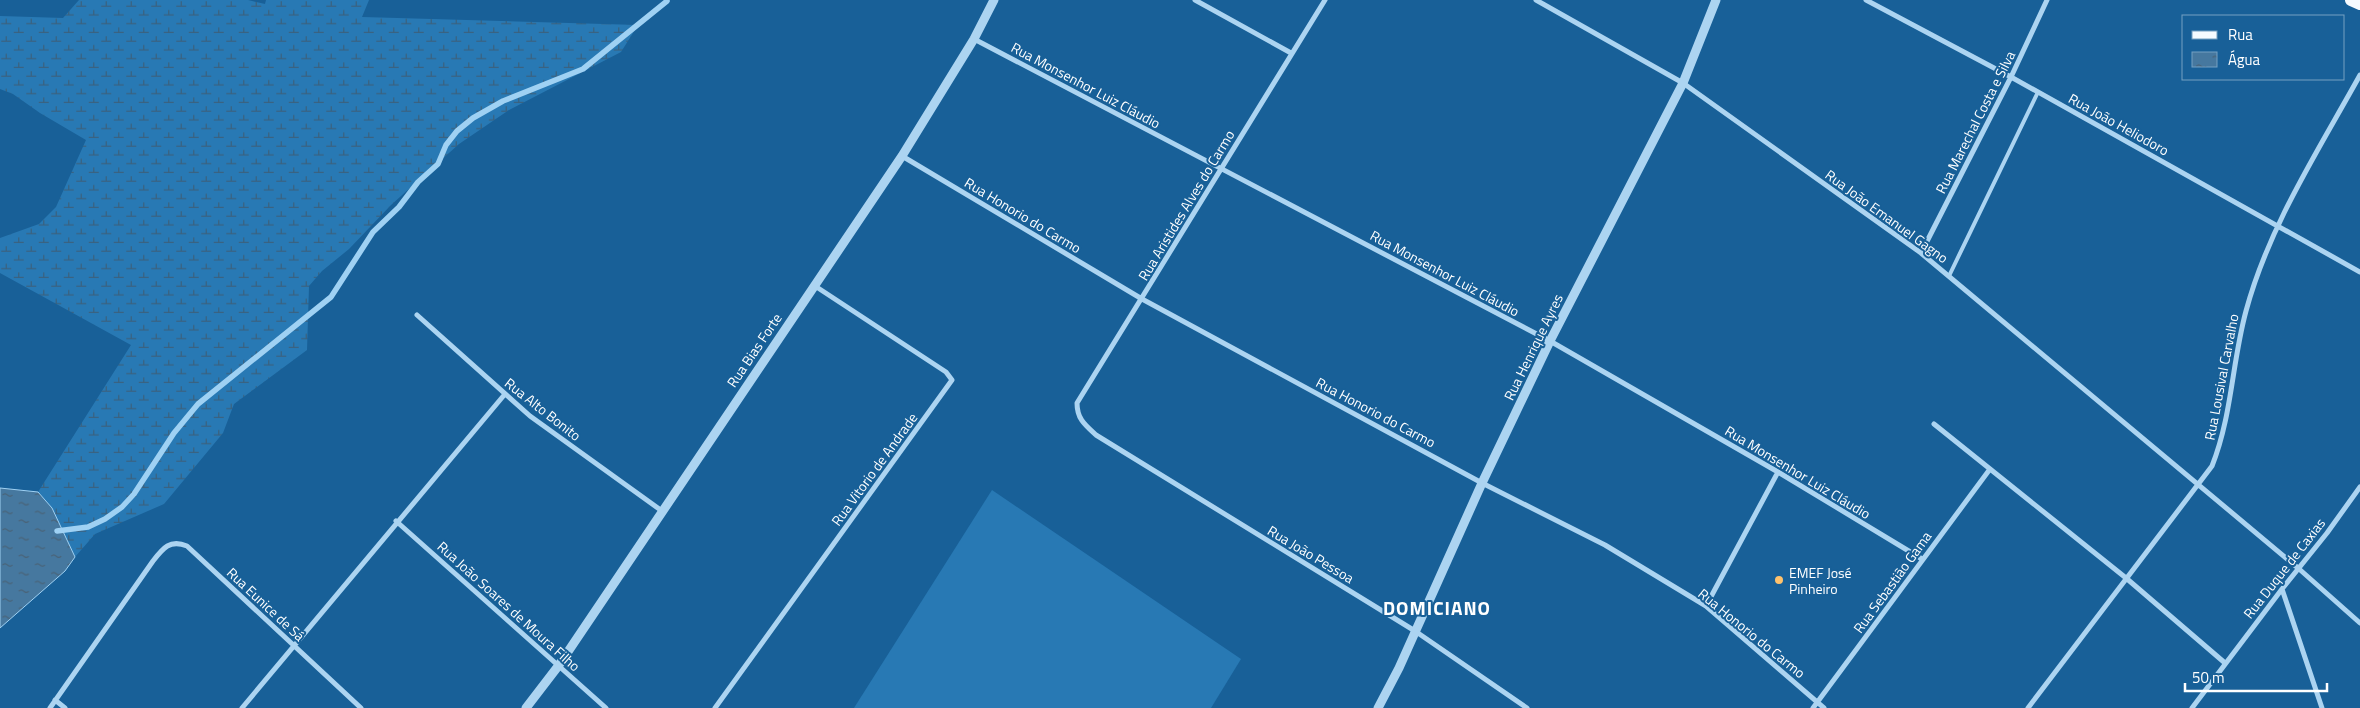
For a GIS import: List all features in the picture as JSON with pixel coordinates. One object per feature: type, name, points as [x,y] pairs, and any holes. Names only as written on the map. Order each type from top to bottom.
[{"type":"main road","points":[[2351,0],[2360,4]]},
{"type":"street","name":"Rua Bias Forte","points":[[526,708],[558,664],[902,156],[974,39],[994,0]]},
{"type":"street","points":[[1195,0],[1291,54]]},
{"type":"street","name":"Rua Aristides Alves do Carmo","points":[[1082,422],[1077,413],[1077,403],[1325,0]]},
{"type":"street","name":"Rua João Emanuel Gagno","points":[[1536,0],[1683,82],[1921,253],[2298,568],[2360,623]]},
{"type":"street","name":"Rua Henrique Ayres","points":[[1378,708],[1399,668],[1482,482],[1550,342],[1683,82],[1716,0]]},
{"type":"street","name":"Rua João Heliodoro","points":[[1866,0],[1875,2],[2360,272]]},
{"type":"street","name":"Rua Marechal Costa e Silva","points":[[1921,253],[2011,77],[2047,0]]},
{"type":"street","name":"Rua Monsenhor Luiz Cláudio","points":[[974,39],[1550,342],[1778,472],[1922,559]]},
{"type":"street","name":"Rua Lousival Carvalho","points":[[2028,708],[2212,466],[2220,446],[2246,311],[2277,225],[2360,75]]},
{"type":"street","name":"Rua Honorio do Carmo","points":[[902,156],[1142,299],[1482,482],[1605,545],[1706,606],[1824,708]]},
{"type":"street","name":"Rua Vitorio de Andrade","points":[[716,708],[952,380],[946,372],[815,286]]},
{"type":"street","name":"Rua Alto Bonito","points":[[417,315],[530,416],[662,511]]},
{"type":"street","points":[[242,708],[505,394]]},
{"type":"street","name":"Rua João Pessoa","points":[[1082,422],[1096,435],[1415,631],[1526,708]]},
{"type":"street","points":[[1934,424],[2126,578],[2225,663]]},
{"type":"street","name":"Rua Sebastião Gama","points":[[1813,708],[1990,469]]},
{"type":"street","points":[[1706,606],[1778,472]]},
{"type":"street","name":"Rua Duque de Caxias","points":[[2192,708],[2282,588],[2327,533],[2360,487]]},
{"type":"street","name":"Rua João Soares de Moura Filho","points":[[396,522],[606,708]]},
{"type":"street","name":"Rua Eunice de Sá","points":[[55,700],[153,561],[169,544],[179,543],[187,546],[361,708]]},
{"type":"street","points":[[2282,588],[2322,708]]},
{"type":"street","points":[[50,708],[55,700],[65,708]]},
{"type":"lane","points":[[1949,276],[2038,92]]},
{"type":"green space","points":[[79,0],[248,0],[265,4],[266,0],[369,0],[362,17],[638,25],[621,52],[509,110],[459,144],[391,205],[349,249],[322,271],[309,286],[307,350],[234,404],[223,433],[164,504],[95,534],[75,557],[52,508],[38,492],[131,345],[0,273],[0,238],[39,224],[56,207],[86,140],[40,113],[13,94],[0,89],[0,16],[63,18]]},
{"type":"green space","points":[[992,490],[1241,659],[1211,708],[854,708]]},
{"type":"water","points":[[0,488],[38,492],[52,508],[75,557],[65,571],[0,628]]},
{"type":"waterway","points":[[57,531],[88,527],[105,519],[122,507],[134,494],[174,433],[198,404],[331,297],[373,232],[399,207],[418,182],[438,164],[446,145],[457,131],[473,118],[503,101],[583,69],[667,1]]},
{"type":"place","name":"EMEF José Pinheiro","points":[[1779,580]]},
{"type":"district","name":"DOMICIANO","points":[[1437,607]]}]
